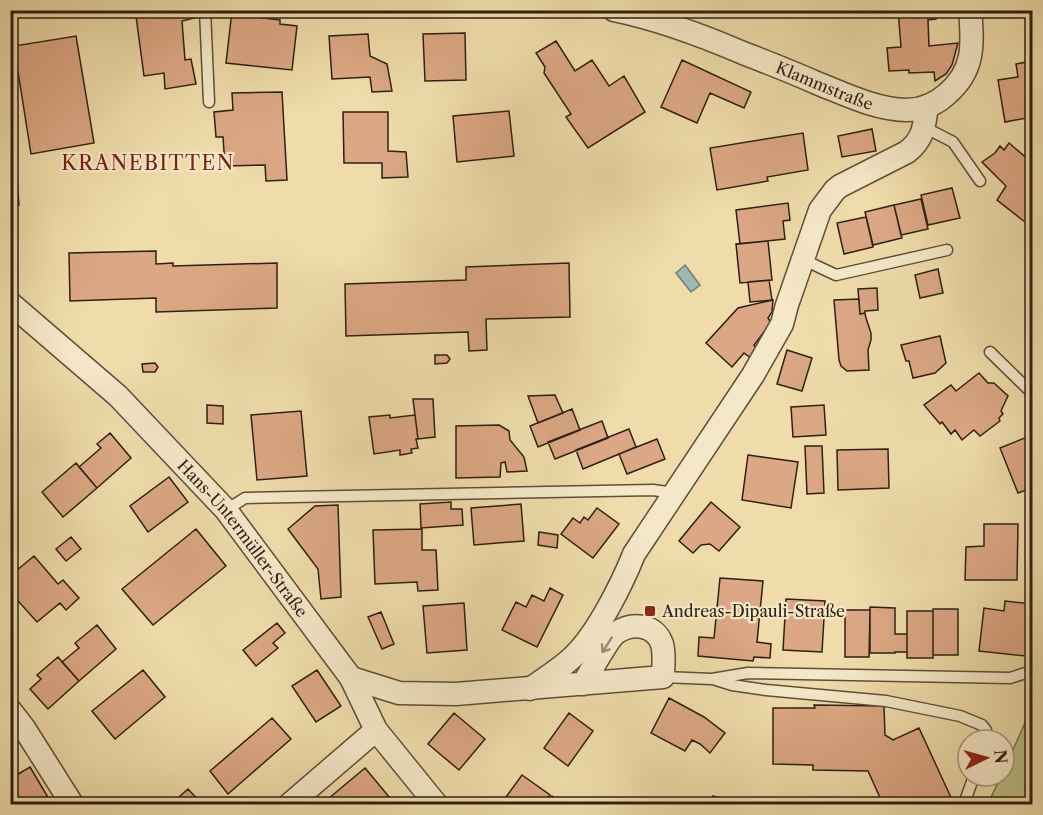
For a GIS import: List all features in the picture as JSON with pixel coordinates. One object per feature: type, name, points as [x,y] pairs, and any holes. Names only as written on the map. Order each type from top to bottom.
[{"type":"street","name":"Klammstraße","points":[[614,10],[696,33],[856,99],[895,109],[909,110],[926,117],[960,81],[966,69],[971,54],[970,10]]},
{"type":"street","points":[[530,688],[574,656],[588,639],[607,608],[634,554],[753,375],[782,324],[820,210],[835,190],[845,183],[907,152],[918,142],[926,117]]},
{"type":"street","name":"Hans-Untermüller-Straße","points":[[10,303],[118,396],[226,510],[351,678],[376,730],[436,804]]},
{"type":"street","points":[[351,678],[399,693],[456,694],[582,684],[663,677],[663,646],[657,633],[646,627],[632,626],[615,634],[582,684]]},
{"type":"street","points":[[10,710],[72,804]]},
{"type":"street","points":[[290,804],[376,730]]},
{"type":"lane","points":[[205,10],[209,102]]},
{"type":"lane","points":[[926,117],[953,142],[980,181]]},
{"type":"lane","points":[[802,260],[836,275],[947,250]]},
{"type":"lane","points":[[990,352],[1032,393]]},
{"type":"lane","points":[[226,510],[245,498],[653,490],[674,493]]},
{"type":"lane","points":[[663,677],[712,679],[748,673],[1010,678],[1032,671]]},
{"type":"lane","points":[[712,679],[732,685],[766,690],[886,701],[960,716],[984,728]]},
{"type":"lane","points":[[964,804],[970,788]]},
{"type":"green space","points":[[1032,707],[1032,804],[988,804],[995,788],[1016,788],[1016,743]]},
{"type":"water","points":[[685,265],[700,285],[691,292],[676,273]]},
{"type":"building","points":[[166,10],[196,10],[198,17],[182,21],[185,60],[191,59],[196,84],[165,89],[164,73],[144,76],[136,16]]},
{"type":"building","points":[[898,10],[936,10],[936,19],[928,20],[929,46],[958,43],[952,65],[946,74],[935,81],[934,72],[889,71],[887,48],[901,47]]},
{"type":"building","points":[[1025,10],[1032,10],[1032,32],[1027,32]]},
{"type":"building","points":[[232,11],[257,13],[256,17],[280,20],[280,24],[297,26],[292,70],[226,63]]},
{"type":"building","points":[[465,33],[466,80],[425,81],[423,34]]},
{"type":"building","points":[[368,34],[370,56],[387,64],[392,91],[372,92],[370,77],[332,79],[329,36]]},
{"type":"building","points":[[76,36],[94,143],[31,154],[14,46]]},
{"type":"building","points":[[556,41],[575,71],[592,60],[609,86],[624,76],[645,112],[588,148],[566,117],[571,114],[544,73],[545,67],[536,53]]},
{"type":"building","points":[[682,60],[751,92],[744,108],[710,93],[697,123],[661,107]]},
{"type":"building","points":[[1032,61],[1032,117],[1005,122],[998,80],[1018,77],[1016,64]]},
{"type":"building","points":[[282,92],[287,180],[266,181],[265,165],[225,166],[223,137],[216,137],[214,112],[233,110],[232,93]]},
{"type":"building","points":[[509,111],[514,156],[457,162],[453,116]]},
{"type":"building","points":[[343,112],[388,112],[388,151],[406,152],[408,177],[382,178],[382,163],[344,163]]},
{"type":"building","points":[[872,129],[876,151],[842,157],[838,136]]},
{"type":"building","points":[[803,133],[808,170],[767,177],[768,181],[717,190],[710,148]]},
{"type":"building","points":[[1009,143],[1029,160],[1032,155],[1032,212],[1025,222],[997,200],[1006,186],[982,162],[995,153],[1000,146],[1004,150]]},
{"type":"building","points":[[16,167],[19,205],[10,206],[10,168]]},
{"type":"building","points":[[952,188],[960,218],[928,225],[921,195]]},
{"type":"building","points":[[921,199],[928,229],[901,235],[894,205]]},
{"type":"building","points":[[788,203],[790,220],[783,221],[785,239],[740,244],[736,210]]},
{"type":"building","points":[[894,205],[902,238],[873,245],[865,212]]},
{"type":"building","points":[[866,217],[873,247],[844,254],[837,223]]},
{"type":"building","points":[[768,241],[772,280],[740,283],[736,244]]},
{"type":"building","points":[[156,251],[156,264],[173,263],[173,266],[277,263],[277,308],[156,312],[156,298],[70,301],[69,253]]},
{"type":"building","points":[[569,263],[570,317],[486,319],[487,350],[469,351],[468,332],[346,336],[345,284],[466,280],[466,267]]},
{"type":"building","points":[[938,269],[943,293],[920,298],[915,275]]},
{"type":"building","points":[[769,280],[772,300],[750,302],[748,282]]},
{"type":"building","points":[[877,288],[878,310],[865,311],[860,314],[858,289]]},
{"type":"building","points":[[859,299],[860,314],[865,313],[871,333],[868,350],[869,370],[847,371],[841,366],[839,360],[834,300]]},
{"type":"building","points":[[773,300],[772,312],[768,318],[771,323],[754,345],[759,352],[752,359],[744,353],[732,367],[706,343],[738,308]]},
{"type":"building","points":[[940,336],[946,363],[935,373],[913,378],[909,361],[906,361],[901,345]]},
{"type":"building","points":[[787,350],[812,358],[802,391],[777,384]]},
{"type":"building","points":[[435,355],[447,355],[450,359],[447,363],[435,364]]},
{"type":"building","points":[[155,363],[158,367],[155,372],[143,372],[142,364]]},
{"type":"building","points":[[979,373],[988,383],[994,383],[1008,396],[1001,411],[1003,414],[999,418],[1000,421],[980,436],[974,430],[962,440],[955,430],[951,434],[942,422],[940,424],[924,405],[951,385],[956,391]]},
{"type":"building","points":[[555,395],[563,413],[538,423],[528,396]]},
{"type":"building","points":[[413,399],[433,399],[435,437],[418,439]]},
{"type":"building","points":[[207,405],[223,406],[223,424],[207,423]]},
{"type":"building","points":[[824,405],[826,435],[793,437],[791,407]]},
{"type":"building","points":[[572,409],[580,430],[538,447],[530,426]]},
{"type":"building","points":[[301,411],[307,476],[257,480],[251,415]]},
{"type":"building","points":[[390,415],[390,418],[415,415],[418,448],[411,449],[412,453],[400,455],[400,450],[374,454],[369,417]]},
{"type":"building","points":[[602,421],[608,438],[555,459],[548,442]]},
{"type":"building","points":[[499,425],[509,431],[510,440],[524,457],[527,471],[507,472],[505,462],[501,463],[500,477],[456,478],[456,426]]},
{"type":"building","points":[[629,429],[636,447],[583,469],[576,450]]},
{"type":"building","points":[[110,433],[131,458],[97,488],[79,467],[101,448],[97,444]]},
{"type":"building","points":[[1032,435],[1032,488],[1018,493],[1000,448]]},
{"type":"building","points":[[657,439],[665,459],[627,474],[619,454]]},
{"type":"building","points":[[805,446],[822,446],[824,493],[807,494]]},
{"type":"building","points":[[888,449],[889,488],[838,490],[837,450]]},
{"type":"building","points":[[748,455],[798,462],[791,508],[742,500]]},
{"type":"building","points":[[76,463],[97,488],[63,517],[42,492]]},
{"type":"building","points":[[169,477],[188,502],[148,532],[130,506]]},
{"type":"building","points":[[451,502],[451,509],[462,509],[463,525],[421,528],[420,504]]},
{"type":"building","points":[[711,502],[740,527],[719,551],[710,544],[701,545],[693,553],[679,541]]},
{"type":"building","points":[[521,504],[524,541],[474,545],[471,508]]},
{"type":"building","points":[[338,505],[341,597],[321,599],[318,569],[288,529],[315,506]]},
{"type":"building","points":[[597,508],[619,524],[593,558],[561,534],[573,518],[580,523],[584,517],[588,520]]},
{"type":"building","points":[[984,524],[1018,524],[1017,580],[965,580],[966,547],[984,546]]},
{"type":"building","points":[[196,529],[226,566],[153,625],[122,589]]},
{"type":"building","points":[[422,529],[422,550],[436,550],[438,590],[418,591],[417,582],[375,584],[373,530]]},
{"type":"building","points":[[539,532],[558,535],[557,548],[538,545]]},
{"type":"building","points":[[71,537],[81,549],[66,561],[56,549]]},
{"type":"building","points":[[34,556],[58,584],[63,580],[79,598],[66,610],[60,603],[37,622],[10,592],[10,576]]},
{"type":"building","points":[[720,578],[763,581],[757,642],[771,644],[770,658],[754,657],[753,661],[698,656],[699,637],[714,638]]},
{"type":"building","points":[[550,588],[563,595],[537,647],[502,630],[516,602],[526,607],[532,595],[544,601]]},
{"type":"building","points":[[786,599],[825,601],[822,652],[783,650]]},
{"type":"building","points":[[1005,601],[1032,604],[1026,656],[979,651],[984,608],[1004,611]]},
{"type":"building","points":[[464,603],[467,650],[427,653],[423,606]]},
{"type":"building","points":[[870,607],[895,608],[895,634],[907,634],[907,652],[870,653]]},
{"type":"building","points":[[933,609],[958,609],[958,655],[933,655]]},
{"type":"building","points":[[845,610],[870,610],[869,657],[845,657]]},
{"type":"building","points":[[907,611],[933,611],[933,658],[907,658]]},
{"type":"building","points":[[381,612],[394,644],[382,649],[368,617]]},
{"type":"building","points":[[277,623],[285,633],[273,643],[278,648],[256,666],[243,650]]},
{"type":"building","points":[[97,625],[116,649],[79,681],[62,662],[79,648],[75,643]]},
{"type":"building","points":[[58,657],[79,681],[48,709],[30,689],[41,679],[37,675]]},
{"type":"building","points":[[143,670],[165,697],[115,739],[92,711]]},
{"type":"building","points":[[317,670],[341,706],[316,722],[292,686]]},
{"type":"building","points":[[669,698],[704,717],[725,733],[710,753],[692,740],[685,751],[651,733]]},
{"type":"building","points":[[814,705],[884,706],[885,735],[893,740],[919,728],[954,804],[883,804],[868,771],[813,770],[813,765],[773,764],[773,708],[815,708]]},
{"type":"building","points":[[454,713],[485,739],[459,770],[428,744]]},
{"type":"building","points":[[569,713],[593,731],[568,766],[544,748]]},
{"type":"building","points":[[272,718],[291,739],[228,794],[210,771]]},
{"type":"building","points":[[30,767],[52,804],[10,804],[10,779]]},
{"type":"building","points":[[365,768],[395,804],[322,804]]},
{"type":"building","points":[[522,775],[550,795],[543,804],[501,804]]},
{"type":"building","points":[[188,789],[202,804],[171,804]]},
{"type":"building","points":[[552,796],[562,803],[546,804]]},
{"type":"building","points":[[713,796],[742,804],[710,804]]},
{"type":"place","name":"Andreas-Dipauli-Straße","points":[[650,611]]},
{"type":"district","name":"KRANEBITTEN","points":[[148,163]]}]
